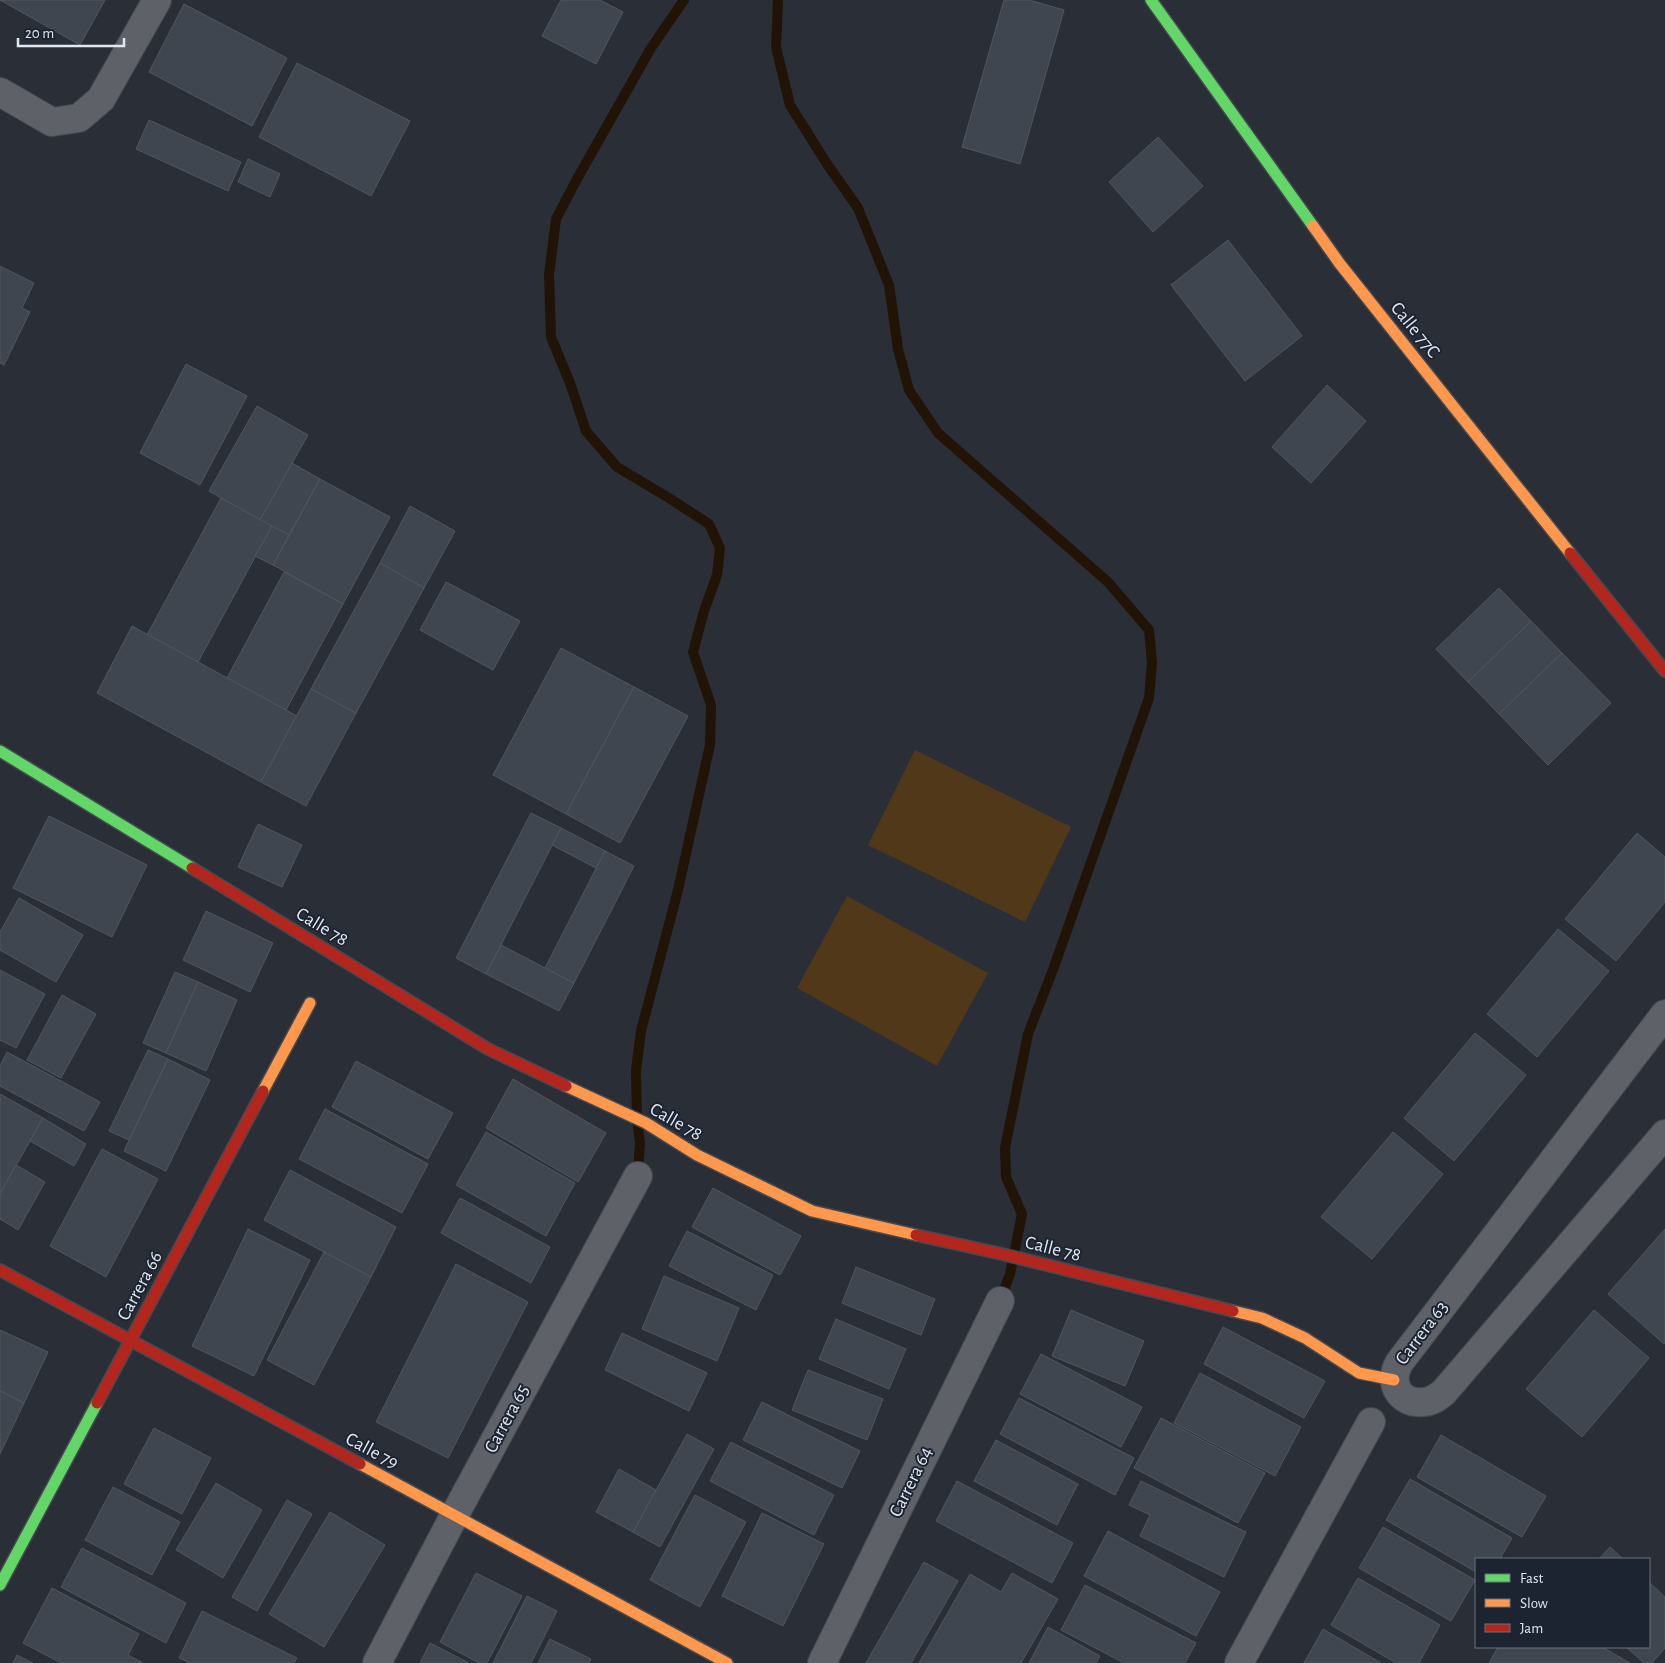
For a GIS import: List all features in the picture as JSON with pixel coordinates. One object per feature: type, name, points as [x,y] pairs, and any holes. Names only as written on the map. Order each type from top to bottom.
[{"type":"street","points":[[0,92],[52,122],[79,118],[101,99],[157,0]]},
{"type":"street","name":"Calle 77C","points":[[1151,0],[1340,264],[1665,671]]},
{"type":"street","name":"Calle 78","points":[[0,751],[488,1049],[646,1123],[696,1155],[812,1211],[1002,1254],[1262,1318],[1305,1338],[1359,1373],[1394,1380]]},
{"type":"street","name":"Carrera 66","points":[[0,1585],[310,1003]]},
{"type":"street","name":"Carrera 63","points":[[1665,1014],[1399,1363],[1395,1371],[1394,1380],[1395,1388],[1401,1395],[1416,1402],[1425,1402],[1436,1399],[1444,1392],[1665,1134]]},
{"type":"street","name":"Carrera 65","points":[[378,1663],[454,1516],[638,1176]]},
{"type":"street","name":"Calle 79","points":[[0,1270],[727,1663]]},
{"type":"street","name":"Carrera 64","points":[[822,1663],[1000,1301]]},
{"type":"street","points":[[1239,1663],[1371,1422]]},
{"type":"shaded area","points":[[915,750],[1071,827],[1025,922],[868,845]]},
{"type":"shaded area","points":[[847,896],[988,973],[937,1066],[797,988]]},
{"type":"building","points":[[0,0],[105,0],[80,45]]},
{"type":"building","points":[[561,0],[600,0],[623,12],[596,64],[542,36]]},
{"type":"building","points":[[1004,0],[1029,0],[1064,10],[1020,164],[962,147]]},
{"type":"building","points":[[184,4],[287,58],[252,126],[149,72]]},
{"type":"building","points":[[297,63],[410,121],[371,196],[259,137]]},
{"type":"building","points":[[149,120],[241,162],[228,191],[136,149]]},
{"type":"building","points":[[1158,137],[1203,186],[1153,232],[1109,182]]},
{"type":"building","points":[[248,159],[280,174],[270,197],[238,182]]},
{"type":"building","points":[[1228,240],[1302,336],[1245,381],[1171,285]]},
{"type":"building","points":[[0,266],[34,283],[22,308],[30,312],[4,365],[0,363]]},
{"type":"building","points":[[186,364],[247,396],[200,485],[140,453]]},
{"type":"building","points":[[1327,385],[1366,421],[1311,483],[1272,447]]},
{"type":"building","points":[[257,406],[308,435],[260,520],[209,491]]},
{"type":"building","points":[[292,463],[320,479],[289,535],[260,520]]},
{"type":"building","points":[[320,479],[390,517],[343,604],[273,565]]},
{"type":"building","points":[[221,498],[272,526],[198,662],[147,635]]},
{"type":"building","points":[[410,506],[455,531],[424,588],[380,563]]},
{"type":"building","points":[[272,526],[289,535],[273,565],[255,556]]},
{"type":"building","points":[[380,563],[424,588],[356,713],[311,689]]},
{"type":"building","points":[[284,572],[343,604],[286,710],[227,678]]},
{"type":"building","points":[[446,582],[520,621],[493,670],[420,630]]},
{"type":"building","points":[[1499,588],[1531,621],[1468,682],[1436,649]]},
{"type":"building","points":[[1531,621],[1562,653],[1499,714],[1468,682]]},
{"type":"building","points":[[132,626],[297,716],[261,782],[97,693]]},
{"type":"building","points":[[561,648],[634,687],[566,814],[493,775]]},
{"type":"building","points":[[1562,653],[1611,703],[1548,765],[1499,714]]},
{"type":"building","points":[[634,687],[688,716],[620,843],[566,814]]},
{"type":"building","points":[[311,689],[356,713],[306,806],[261,782]]},
{"type":"building","points":[[531,813],[561,828],[486,974],[456,958]]},
{"type":"building","points":[[49,816],[147,865],[112,937],[13,888]]},
{"type":"building","points":[[258,824],[302,845],[282,887],[238,867]]},
{"type":"building","points":[[561,828],[605,851],[596,868],[552,845]]},
{"type":"building","points":[[1637,833],[1665,857],[1665,902],[1616,961],[1565,919]]},
{"type":"building","points":[[605,851],[634,866],[574,983],[545,968]]},
{"type":"building","points":[[19,898],[83,935],[56,982],[0,950],[0,932]]},
{"type":"building","points":[[206,911],[273,943],[250,992],[183,960]]},
{"type":"building","points":[[1558,929],[1609,971],[1537,1057],[1487,1014]]},
{"type":"building","points":[[501,945],[574,983],[559,1011],[486,974]]},
{"type":"building","points":[[0,970],[45,994],[16,1048],[0,1040]]},
{"type":"building","points":[[175,972],[198,982],[166,1053],[143,1043]]},
{"type":"building","points":[[198,982],[237,1000],[206,1071],[166,1053]]},
{"type":"building","points":[[62,995],[96,1014],[61,1078],[27,1060]]},
{"type":"building","points":[[1475,1033],[1526,1075],[1454,1161],[1404,1118]]},
{"type":"building","points":[[148,1050],[168,1059],[129,1140],[109,1131]]},
{"type":"building","points":[[7,1052],[100,1102],[84,1131],[0,1086],[0,1066]]},
{"type":"building","points":[[168,1059],[210,1080],[166,1171],[124,1151]]},
{"type":"building","points":[[356,1061],[453,1113],[428,1159],[332,1107]]},
{"type":"building","points":[[513,1079],[606,1133],[578,1182],[486,1128]]},
{"type":"building","points":[[0,1094],[43,1118],[0,1194]]},
{"type":"building","points":[[325,1109],[428,1164],[402,1213],[299,1159]]},
{"type":"building","points":[[43,1118],[86,1144],[74,1166],[30,1141]]},
{"type":"building","points":[[486,1132],[575,1183],[546,1236],[456,1185]]},
{"type":"building","points":[[1393,1132],[1443,1174],[1372,1259],[1321,1217]]},
{"type":"building","points":[[102,1149],[158,1179],[106,1277],[50,1246]]},
{"type":"building","points":[[16,1165],[45,1182],[18,1230],[0,1219],[0,1194]]},
{"type":"building","points":[[290,1170],[396,1227],[371,1277],[264,1220]]},
{"type":"building","points":[[713,1188],[801,1236],[780,1275],[692,1227]]},
{"type":"building","points":[[460,1198],[550,1247],[531,1283],[441,1233]]},
{"type":"building","points":[[248,1229],[310,1260],[254,1376],[192,1346]]},
{"type":"building","points":[[1665,1229],[1665,1342],[1664,1344],[1608,1294]]},
{"type":"building","points":[[687,1231],[773,1275],[756,1310],[669,1266]]},
{"type":"building","points":[[324,1252],[371,1277],[314,1385],[267,1360]]},
{"type":"building","points":[[456,1264],[528,1302],[448,1458],[376,1422]]},
{"type":"building","points":[[856,1267],[935,1299],[921,1335],[842,1303]]},
{"type":"building","points":[[664,1276],[739,1308],[717,1361],[642,1329]]},
{"type":"building","points":[[1071,1310],[1144,1341],[1125,1386],[1052,1356]]},
{"type":"building","points":[[1594,1310],[1649,1358],[1582,1437],[1526,1389]]},
{"type":"building","points":[[836,1319],[906,1349],[889,1389],[819,1359]]},
{"type":"building","points":[[1223,1327],[1325,1381],[1304,1418],[1204,1364]]},
{"type":"building","points":[[0,1330],[48,1352],[24,1403],[0,1391]]},
{"type":"building","points":[[622,1333],[707,1373],[689,1411],[605,1370]]},
{"type":"building","points":[[1041,1354],[1142,1407],[1121,1447],[1020,1394]]},
{"type":"building","points":[[808,1370],[883,1399],[867,1440],[792,1410]]},
{"type":"building","points":[[1200,1373],[1301,1427],[1275,1476],[1174,1423]]},
{"type":"building","points":[[0,1391],[24,1403],[0,1454]]},
{"type":"building","points":[[1019,1398],[1134,1458],[1115,1495],[1000,1434]]},
{"type":"building","points":[[762,1402],[860,1451],[842,1488],[743,1440]]},
{"type":"building","points":[[1161,1418],[1265,1473],[1238,1523],[1134,1468]]},
{"type":"building","points":[[154,1428],[211,1458],[182,1514],[124,1484]]},
{"type":"building","points":[[687,1434],[714,1449],[660,1547],[633,1532]]},
{"type":"building","points":[[1441,1435],[1546,1496],[1522,1537],[1417,1477]]},
{"type":"building","points":[[996,1440],[1078,1484],[1057,1525],[974,1481]]},
{"type":"building","points":[[731,1442],[834,1495],[814,1535],[710,1481]]},
{"type":"building","points":[[619,1469],[656,1490],[633,1532],[596,1512]]},
{"type":"building","points":[[1410,1479],[1512,1538],[1501,1558],[1475,1558],[1475,1571],[1386,1520]]},
{"type":"building","points":[[957,1481],[1073,1543],[1052,1583],[936,1521]]},
{"type":"building","points":[[1141,1481],[1246,1532],[1224,1577],[1140,1536],[1150,1515],[1129,1505]]},
{"type":"building","points":[[216,1483],[262,1510],[223,1578],[176,1550]]},
{"type":"building","points":[[113,1487],[180,1522],[152,1575],[85,1540]]},
{"type":"building","points":[[695,1495],[746,1522],[700,1607],[650,1580]]},
{"type":"building","points":[[287,1500],[312,1514],[257,1611],[232,1597]]},
{"type":"building","points":[[330,1512],[385,1545],[324,1647],[269,1614]]},
{"type":"building","points":[[762,1513],[824,1544],[783,1626],[722,1596]]},
{"type":"building","points":[[1383,1527],[1475,1580],[1451,1621],[1359,1568]]},
{"type":"building","points":[[1108,1531],[1220,1592],[1196,1636],[1084,1576]]},
{"type":"building","points":[[1610,1547],[1622,1558],[1600,1558]]},
{"type":"building","points":[[82,1548],[186,1603],[166,1643],[61,1587]]},
{"type":"building","points":[[924,1562],[958,1581],[911,1663],[866,1663]]},
{"type":"building","points":[[476,1573],[522,1596],[487,1663],[479,1663],[440,1642]]},
{"type":"building","points":[[1012,1573],[1058,1599],[1021,1663],[919,1663],[970,1574],[1001,1592]]},
{"type":"building","points":[[1358,1578],[1440,1625],[1419,1663],[1396,1663],[1331,1625]]},
{"type":"building","points":[[1650,1583],[1665,1597],[1665,1648],[1652,1663],[1644,1663],[1627,1648],[1650,1648]]},
{"type":"building","points":[[1085,1585],[1196,1643],[1185,1663],[1124,1663],[1061,1630]]},
{"type":"building","points":[[52,1588],[139,1634],[128,1655],[143,1663],[61,1663],[23,1643]]},
{"type":"building","points":[[527,1596],[557,1611],[531,1663],[493,1663]]},
{"type":"building","points":[[202,1611],[297,1658],[294,1663],[190,1663],[179,1658]]},
{"type":"building","points":[[1048,1627],[1100,1656],[1096,1663],[1029,1663]]},
{"type":"building","points":[[1323,1629],[1381,1663],[1304,1663]]},
{"type":"building","points":[[550,1639],[591,1659],[589,1663],[538,1663]]},
{"type":"building","points":[[430,1643],[469,1663],[420,1663]]},
{"type":"building","points":[[1497,1648],[1604,1648],[1630,1663],[1489,1663]]},
{"type":"building","points":[[17,1655],[33,1663],[13,1663]]},
{"type":"waterway","points":[[638,1175],[640,1143],[637,1119],[636,1070],[641,1031],[678,890],[710,745],[711,705],[693,652],[704,611],[717,575],[720,548],[709,524],[617,467],[586,431],[570,383],[551,337],[549,275],[556,219],[651,48],[684,0]]},
{"type":"waterway","points":[[778,0],[776,47],[790,105],[827,164],[858,208],[889,285],[898,349],[909,390],[938,433],[1108,582],[1149,630],[1152,662],[1149,698],[1054,967],[1028,1034],[1005,1148],[1006,1177],[1022,1214],[1010,1274],[1000,1300]]},
{"type":"traffic: fast","points":[[1151,0],[1313,226]]},
{"type":"traffic: fast","points":[[0,751],[192,868]]},
{"type":"traffic: fast","points":[[0,1585],[97,1403]]},
{"type":"traffic: slow","points":[[1313,226],[1340,264],[1570,553]]},
{"type":"traffic: slow","points":[[263,1091],[310,1003]]},
{"type":"traffic: slow","points":[[566,1086],[646,1123],[697,1155],[812,1211],[916,1235]]},
{"type":"traffic: slow","points":[[1233,1311],[1262,1318],[1305,1338],[1359,1373],[1394,1380]]},
{"type":"traffic: slow","points":[[360,1464],[727,1663]]},
{"type":"traffic: jam","points":[[1570,553],[1665,671]]},
{"type":"traffic: jam","points":[[192,868],[488,1049],[566,1086]]},
{"type":"traffic: jam","points":[[97,1403],[263,1091]]},
{"type":"traffic: jam","points":[[916,1235],[1002,1254],[1233,1311]]},
{"type":"traffic: jam","points":[[0,1270],[360,1464]]}]
